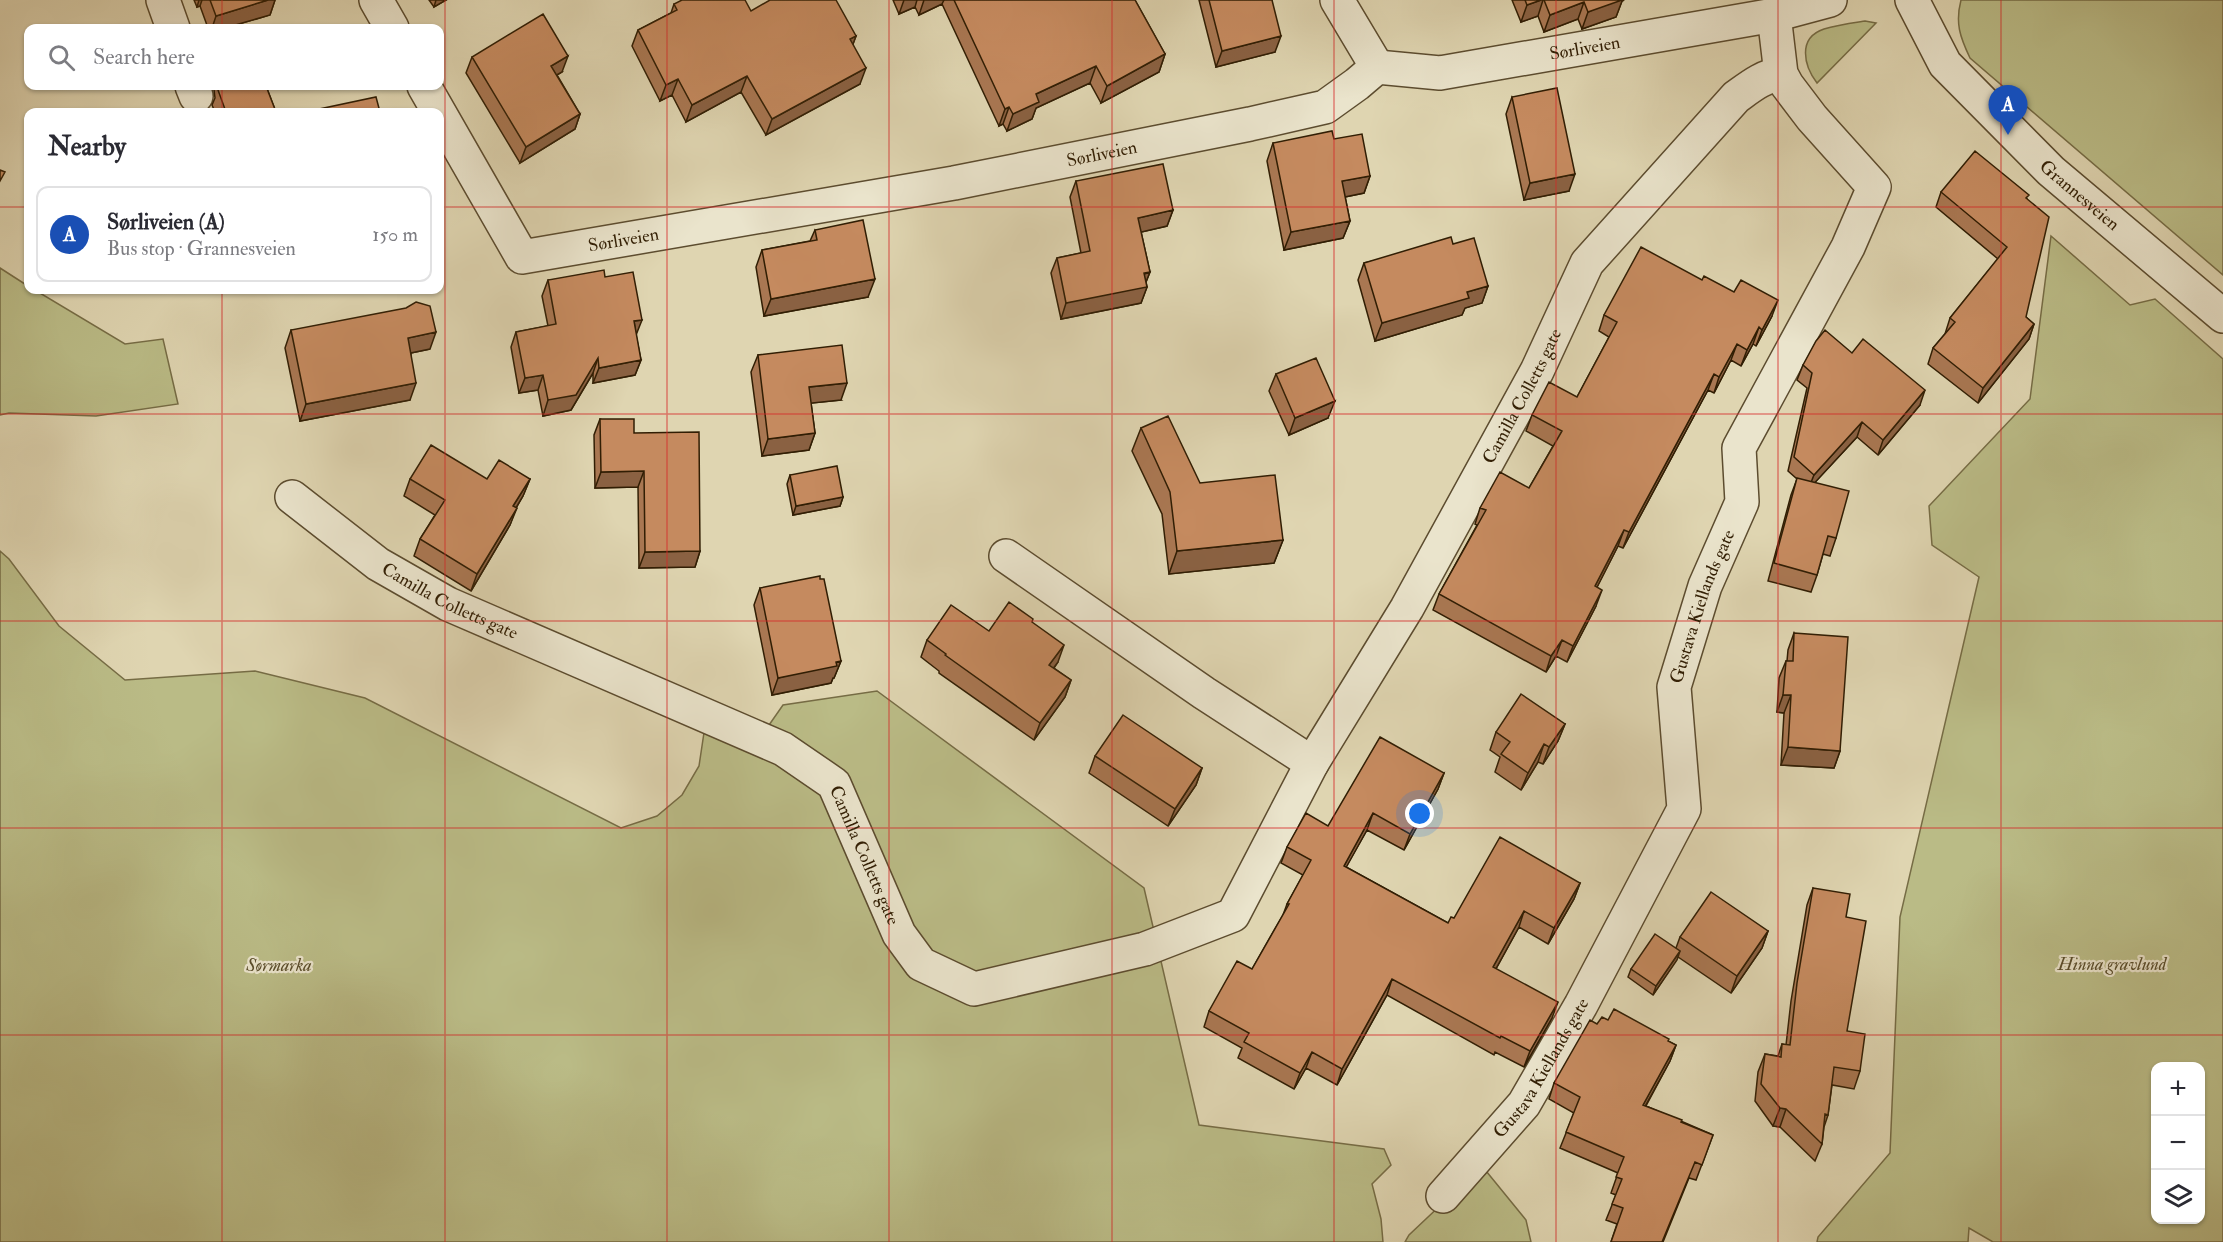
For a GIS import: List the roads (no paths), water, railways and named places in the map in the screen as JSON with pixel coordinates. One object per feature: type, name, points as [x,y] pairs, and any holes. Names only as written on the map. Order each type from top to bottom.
[{"type":"street","points":[[163,0],[171,24]]},
{"type":"street","points":[[376,0],[390,24]]},
{"type":"street","points":[[1337,0],[1377,67]]},
{"type":"street","name":"Sørliveien","points":[[444,121],[522,257],[954,183],[1250,124],[1325,107],[1358,84],[1377,67],[1440,73],[1774,15],[1830,0]]},
{"type":"street","name":"Grannesveien","points":[[1912,0],[1945,64],[2051,171],[2223,316]]},
{"type":"street","name":"Gustava Kiellands gate","points":[[1443,1196],[1524,1104],[1581,1005],[1684,809],[1674,687],[1705,586],[1742,502],[1739,448],[1848,247],[1874,188],[1812,118],[1781,74],[1774,15]]},
{"type":"street","name":"Camilla Colletts gate","points":[[292,497],[378,564],[448,604],[783,749],[834,784],[899,934],[921,964],[974,989],[1145,949],[1233,915],[1312,763],[1407,608],[1493,448],[1537,372],[1587,263],[1736,97],[1753,84],[1772,75],[1781,74]]},
{"type":"street","name":"Sørliveien","points":[[426,90],[437,108]]},
{"type":"street","points":[[1006,556],[1204,693],[1312,763]]},
{"type":"place","name":"Sørliveien (A)","points":[[2008,135]]},
{"type":"park label","name":"Hinna gravlund","points":[[2112,964]]},
{"type":"park label","name":"Sørmarka","points":[[279,965]]}]
